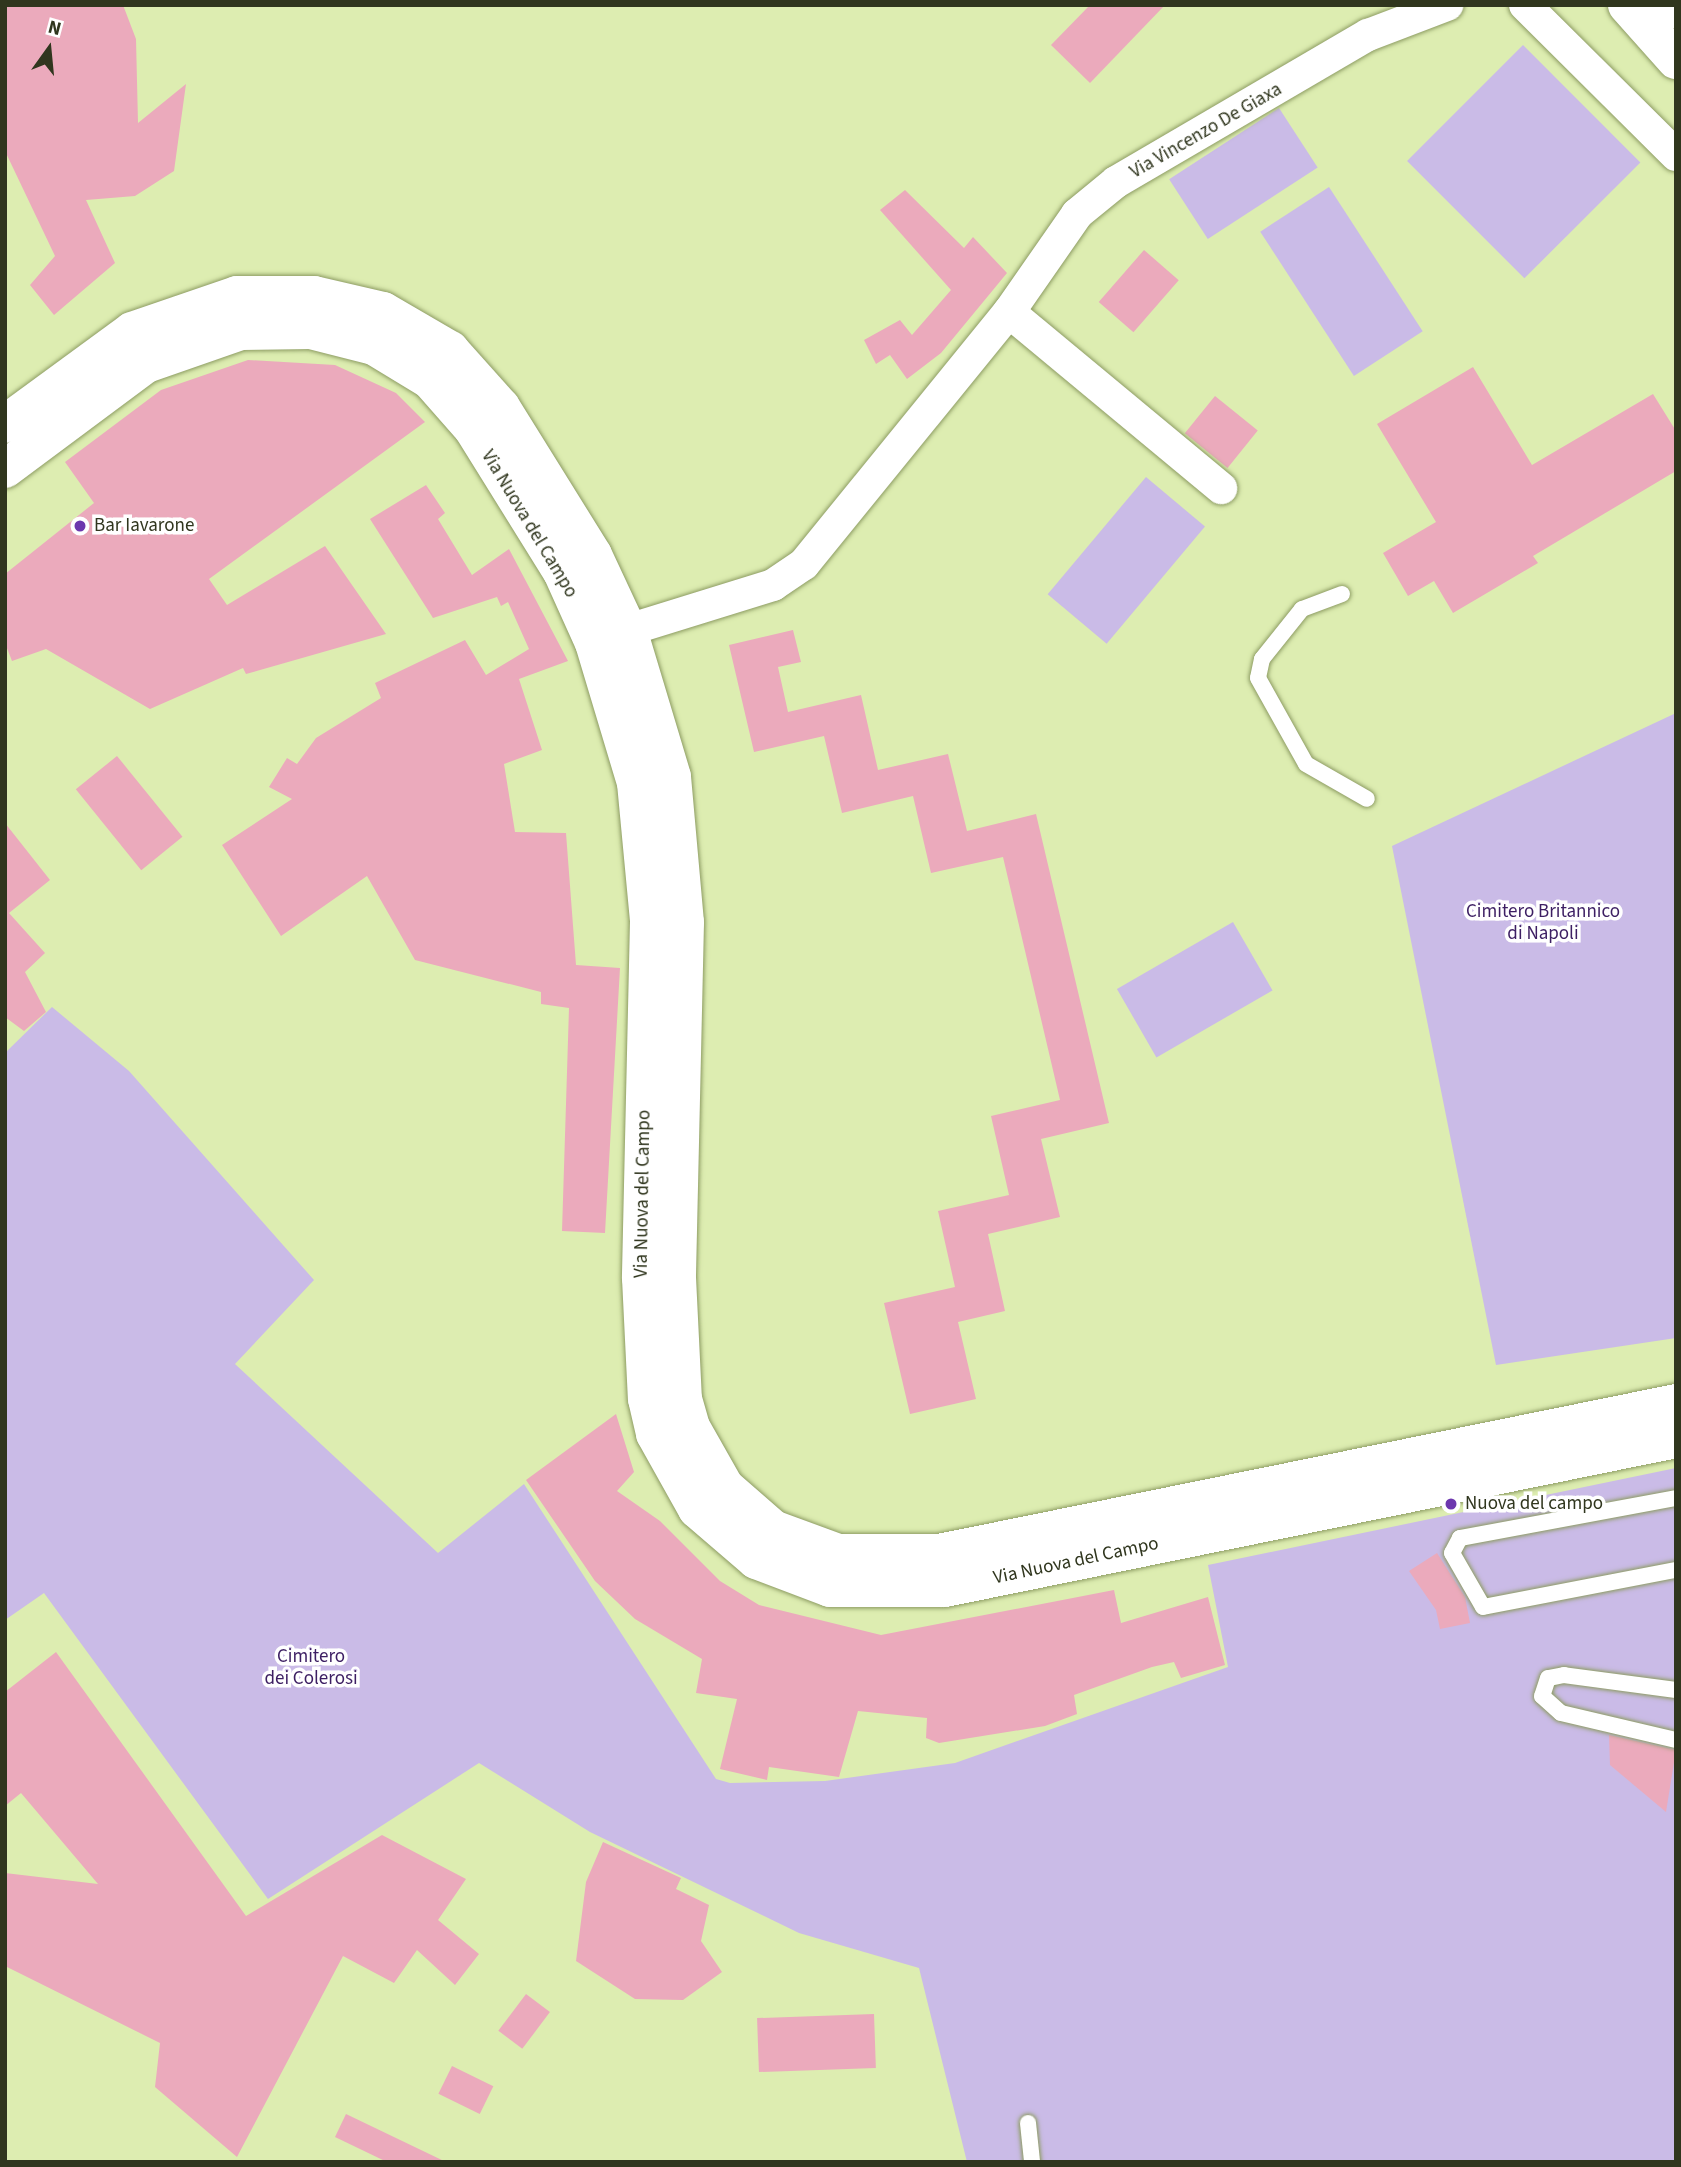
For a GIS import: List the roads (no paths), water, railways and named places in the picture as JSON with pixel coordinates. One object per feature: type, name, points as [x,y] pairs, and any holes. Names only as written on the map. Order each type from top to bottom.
[{"type":"main road","points":[[1627,5],[1676,60]]},
{"type":"main road","points":[[1672,5],[1676,10]]},
{"type":"main road","name":"Via Nuova del Campo","points":[[5,424],[104,348],[198,305],[237,295],[314,295],[383,311],[421,328],[480,379],[593,555],[611,636],[636,783],[649,922],[641,1278],[647,1399],[674,1472],[723,1537],[793,1577],[830,1588],[908,1593],[1676,1439]]},
{"type":"main road","name":"Via Nuova del Campo","points":[[5,469],[115,383],[178,348],[241,331],[312,330],[374,346],[401,359],[452,401],[562,572],[611,636],[671,777],[685,922],[677,1278],[683,1399],[705,1455],[745,1509],[773,1529],[838,1553],[905,1557],[1676,1403]]},
{"type":"street","name":"Via Vincenzo De Giaxa","points":[[611,636],[773,585],[804,564],[1009,312],[1077,214],[1116,182],[1368,35],[1447,5]]},
{"type":"street","points":[[1525,5],[1676,155]]},
{"type":"street","points":[[1009,312],[1222,488]]},
{"type":"lane","points":[[1342,594],[1302,609],[1262,659],[1258,678],[1306,764],[1367,799]]},
{"type":"lane","points":[[1676,1498],[1460,1538],[1452,1553],[1483,1607],[1676,1570]]},
{"type":"lane","points":[[1676,1690],[1564,1675],[1548,1678],[1542,1696],[1562,1713],[1676,1740]]},
{"type":"lane","points":[[1028,2123],[1032,2162]]},
{"type":"place","name":"Bar Iavarone","points":[[80,526]]},
{"type":"place","name":"Nuova del campo","points":[[1451,1504]]},
{"type":"park label","name":"Cimitero Britannico di Napoli","points":[[1543,923]]},
{"type":"park label","name":"Cimitero dei Colerosi","points":[[311,1668]]}]
